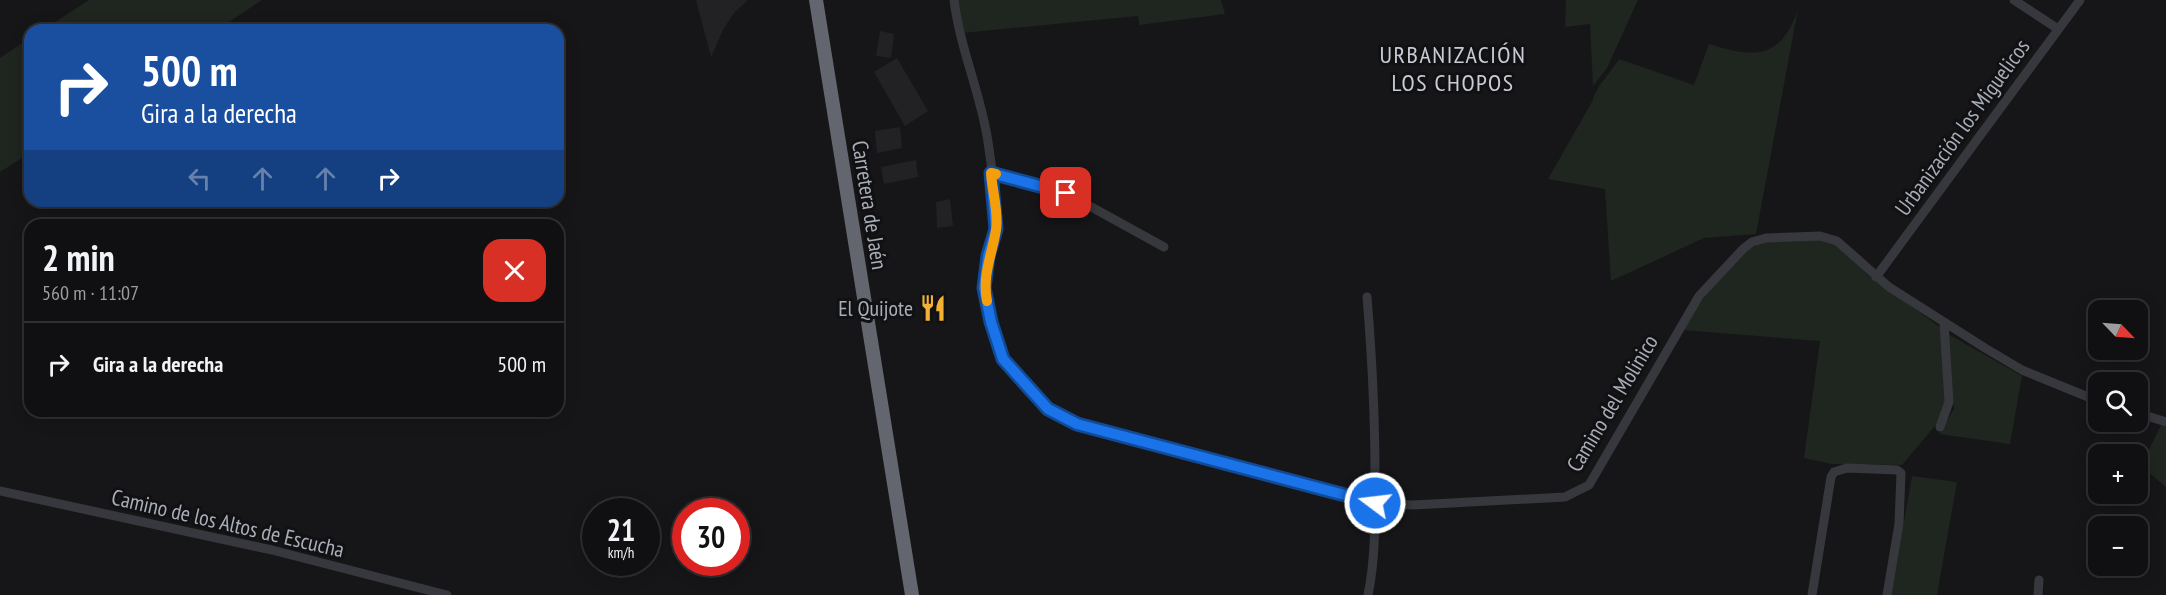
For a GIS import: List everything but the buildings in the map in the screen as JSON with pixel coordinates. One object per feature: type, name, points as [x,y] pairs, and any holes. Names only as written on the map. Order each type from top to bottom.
[{"type":"highway","name":"Carretera de Jaén","points":[[816,0],[912,595]]},
{"type":"street","name":"Camino del Molinico","points":[[954,0],[958,29],[988,141],[996,229],[988,256],[984,288],[991,322],[1003,359],[1048,409],[1077,424],[1375,503],[1436,504],[1565,497],[1578,493],[1588,485],[1699,296],[1734,257],[1752,242],[1775,237],[1829,237],[1837,241],[1876,277],[1944,322],[2022,370],[2088,397]]},
{"type":"street","points":[[2014,0],[2058,29]]},
{"type":"street","name":"Urbanización los Miguelicos","points":[[1876,277],[2080,0]]},
{"type":"street","points":[[991,173],[1066,193],[1164,247]]},
{"type":"street","points":[[1367,297],[1375,386],[1375,503],[1372,574],[1368,595]]},
{"type":"street","points":[[1940,427],[1948,402],[1944,322]]},
{"type":"street","points":[[2148,416],[2166,422]]},
{"type":"street","points":[[1812,595],[1831,477],[1834,472],[1847,468],[1897,470],[1901,473],[1899,524],[1887,595]]},
{"type":"street","name":"Camino de los Altos de Escucha","points":[[0,491],[272,550],[447,595]]},
{"type":"street","points":[[2038,595],[2039,580]]},
{"type":"shaded area","points":[[89,0],[262,0],[226,24],[52,24]]},
{"type":"shaded area","points":[[696,0],[748,0],[734,13],[723,30],[711,57]]},
{"type":"shaded area","points":[[956,0],[1221,0],[1225,14],[1139,25],[1138,16],[962,33]]},
{"type":"shaded area","points":[[1566,0],[1638,0],[1607,68],[1593,86],[1590,24],[1565,27]]},
{"type":"shaded area","points":[[1798,9],[1756,234],[1704,238],[1611,281],[1605,189],[1548,179],[1600,86],[1619,59],[1694,85],[1709,44],[1740,52],[1764,51],[1783,38]]},
{"type":"shaded area","points":[[880,31],[894,34],[891,58],[876,56]]},
{"type":"shaded area","points":[[24,42],[24,157],[0,172],[0,58]]},
{"type":"shaded area","points":[[897,58],[928,111],[905,126],[874,72]]},
{"type":"shaded area","points":[[900,127],[902,148],[877,153],[875,131]]},
{"type":"shaded area","points":[[916,160],[918,177],[884,184],[881,167]]},
{"type":"shaded area","points":[[950,199],[953,226],[937,228],[936,202]]},
{"type":"shaded area","points":[[1818,239],[1840,246],[1868,275],[1940,327],[1946,397],[1939,421],[1902,465],[1831,464],[1804,458],[1820,341],[1682,330],[1719,278],[1743,254],[1767,241]]},
{"type":"shaded area","points":[[1948,334],[2022,376],[2010,444],[1939,434],[1954,409]]},
{"type":"shaded area","points":[[2161,425],[2166,427],[2166,487],[2148,472],[2148,452]]},
{"type":"shaded area","points":[[1912,476],[1957,482],[1937,595],[1891,595]]},
{"type":"slow traffic","points":[[987,301],[984,288],[988,256],[996,229],[991,173],[996,174]]},
{"type":"place","name":"El Quijote","points":[[933,308]]},
{"type":"district","name":"URBANIZACIÓN LOS CHOPOS","points":[[1453,69]]},
{"type":"route","points":[[1066,193],[991,173],[996,229],[988,256],[984,288],[991,322],[1003,359],[1026,387],[1048,409],[1077,424],[1375,503]]}]
